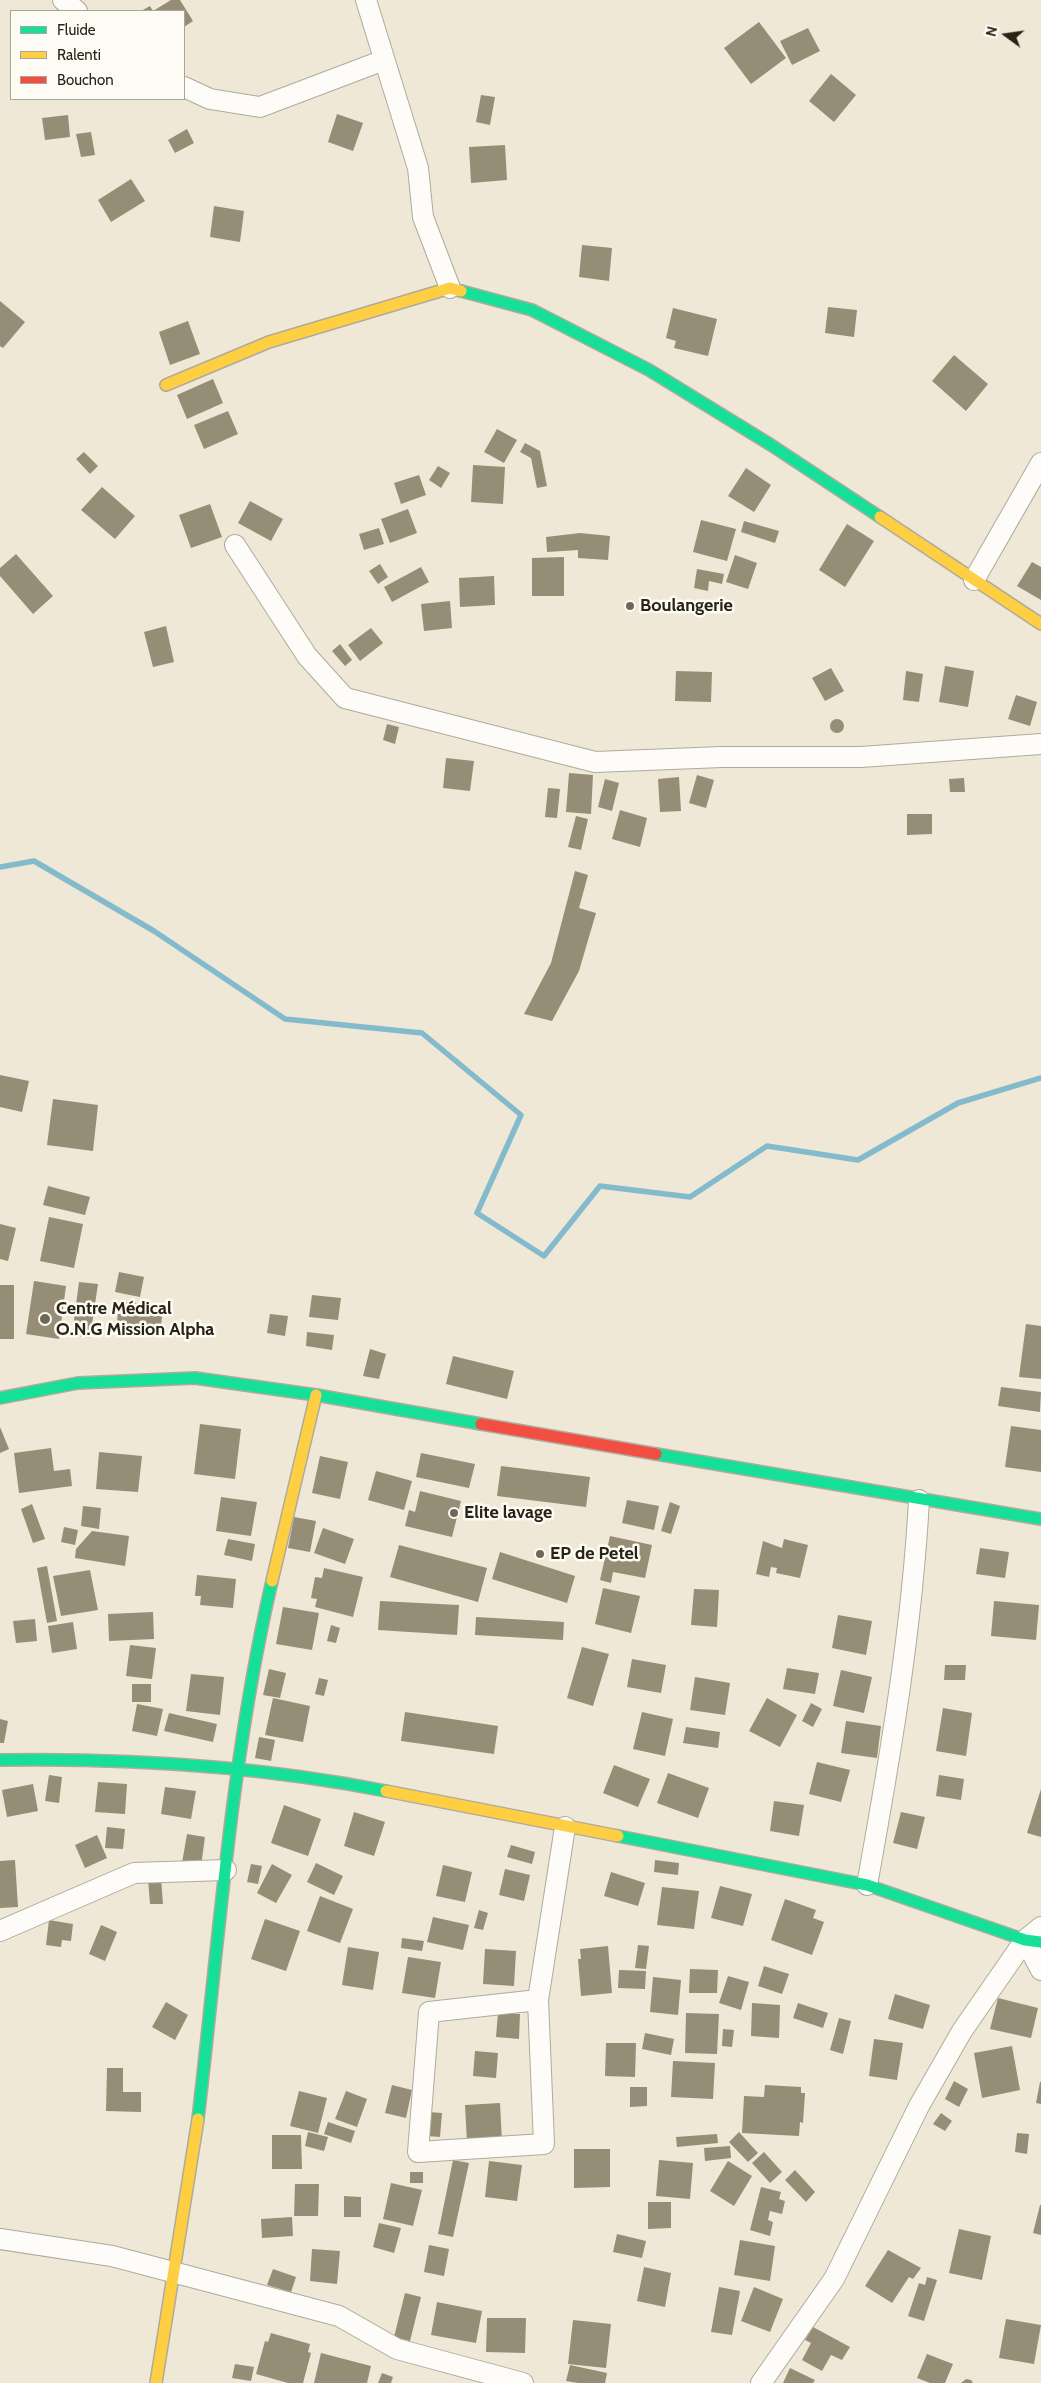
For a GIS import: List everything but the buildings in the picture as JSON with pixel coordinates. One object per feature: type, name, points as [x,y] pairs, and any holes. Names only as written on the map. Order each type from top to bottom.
[{"type":"main road","points":[[166,385],[269,342],[450,288],[532,310],[650,370],[771,445],[1041,624]]},
{"type":"main road","points":[[0,1398],[78,1383],[195,1378],[316,1395],[919,1500],[1041,1519]]},
{"type":"main road","points":[[156,2383],[198,2120],[238,1769],[258,1642],[316,1395]]},
{"type":"main road","points":[[0,1760],[62,1760],[238,1769],[332,1780],[867,1885],[1033,1941]]},
{"type":"street","points":[[63,0],[76,10]]},
{"type":"street","points":[[366,0],[418,168],[423,217],[450,288]]},
{"type":"street","points":[[185,87],[210,99],[260,107],[384,60]]},
{"type":"street","points":[[974,580],[1041,463]]},
{"type":"street","points":[[235,545],[307,656],[345,698],[595,762],[722,757],[861,756],[1041,744]]},
{"type":"street","points":[[867,1885],[881,1806],[915,1576],[919,1500]]},
{"type":"street","points":[[538,2000],[429,2012],[418,2152],[544,2144],[538,2000],[565,1827]]},
{"type":"street","points":[[0,1930],[134,1873],[226,1870]]},
{"type":"street","points":[[761,2383],[834,2279],[919,2106],[962,2031],[1033,1941],[1041,1927]]},
{"type":"street","points":[[1033,1941],[1041,1970]]},
{"type":"street","points":[[0,2239],[112,2256],[339,2316],[397,2349],[523,2383]]},
{"type":"waterway","points":[[0,867],[34,861],[154,931],[285,1019],[422,1033],[521,1115],[477,1213],[544,1256],[600,1186],[690,1197],[767,1146],[858,1160],[958,1103],[1041,1078]]},
{"type":"traffic: fast","points":[[461,291],[532,310],[649,370],[771,445],[880,517]]},
{"type":"traffic: fast","points":[[0,1398],[78,1383],[195,1378],[316,1395],[481,1424]]},
{"type":"traffic: fast","points":[[656,1454],[1041,1519]]},
{"type":"traffic: fast","points":[[198,2119],[236,1781],[258,1647],[272,1581]]},
{"type":"traffic: fast","points":[[0,1760],[97,1760],[194,1765],[291,1775],[386,1791]]},
{"type":"traffic: fast","points":[[618,1836],[867,1885],[1025,1940],[1041,1942]]},
{"type":"traffic: slow","points":[[166,385],[269,342],[450,288],[461,291]]},
{"type":"traffic: slow","points":[[880,517],[1041,624]]},
{"type":"traffic: slow","points":[[272,1581],[316,1395]]},
{"type":"traffic: slow","points":[[386,1791],[618,1836]]},
{"type":"traffic: slow","points":[[156,2383],[198,2119]]},
{"type":"traffic: jam","points":[[481,1424],[656,1454]]},
{"type":"place","name":"Boulangerie","points":[[630,606]]},
{"type":"place","name":"Centre Médical O.N.G Mission Alpha","points":[[45,1319]]},
{"type":"place","name":"Elite lavage","points":[[454,1513]]},
{"type":"place","name":"EP de Petel","points":[[540,1554]]}]
